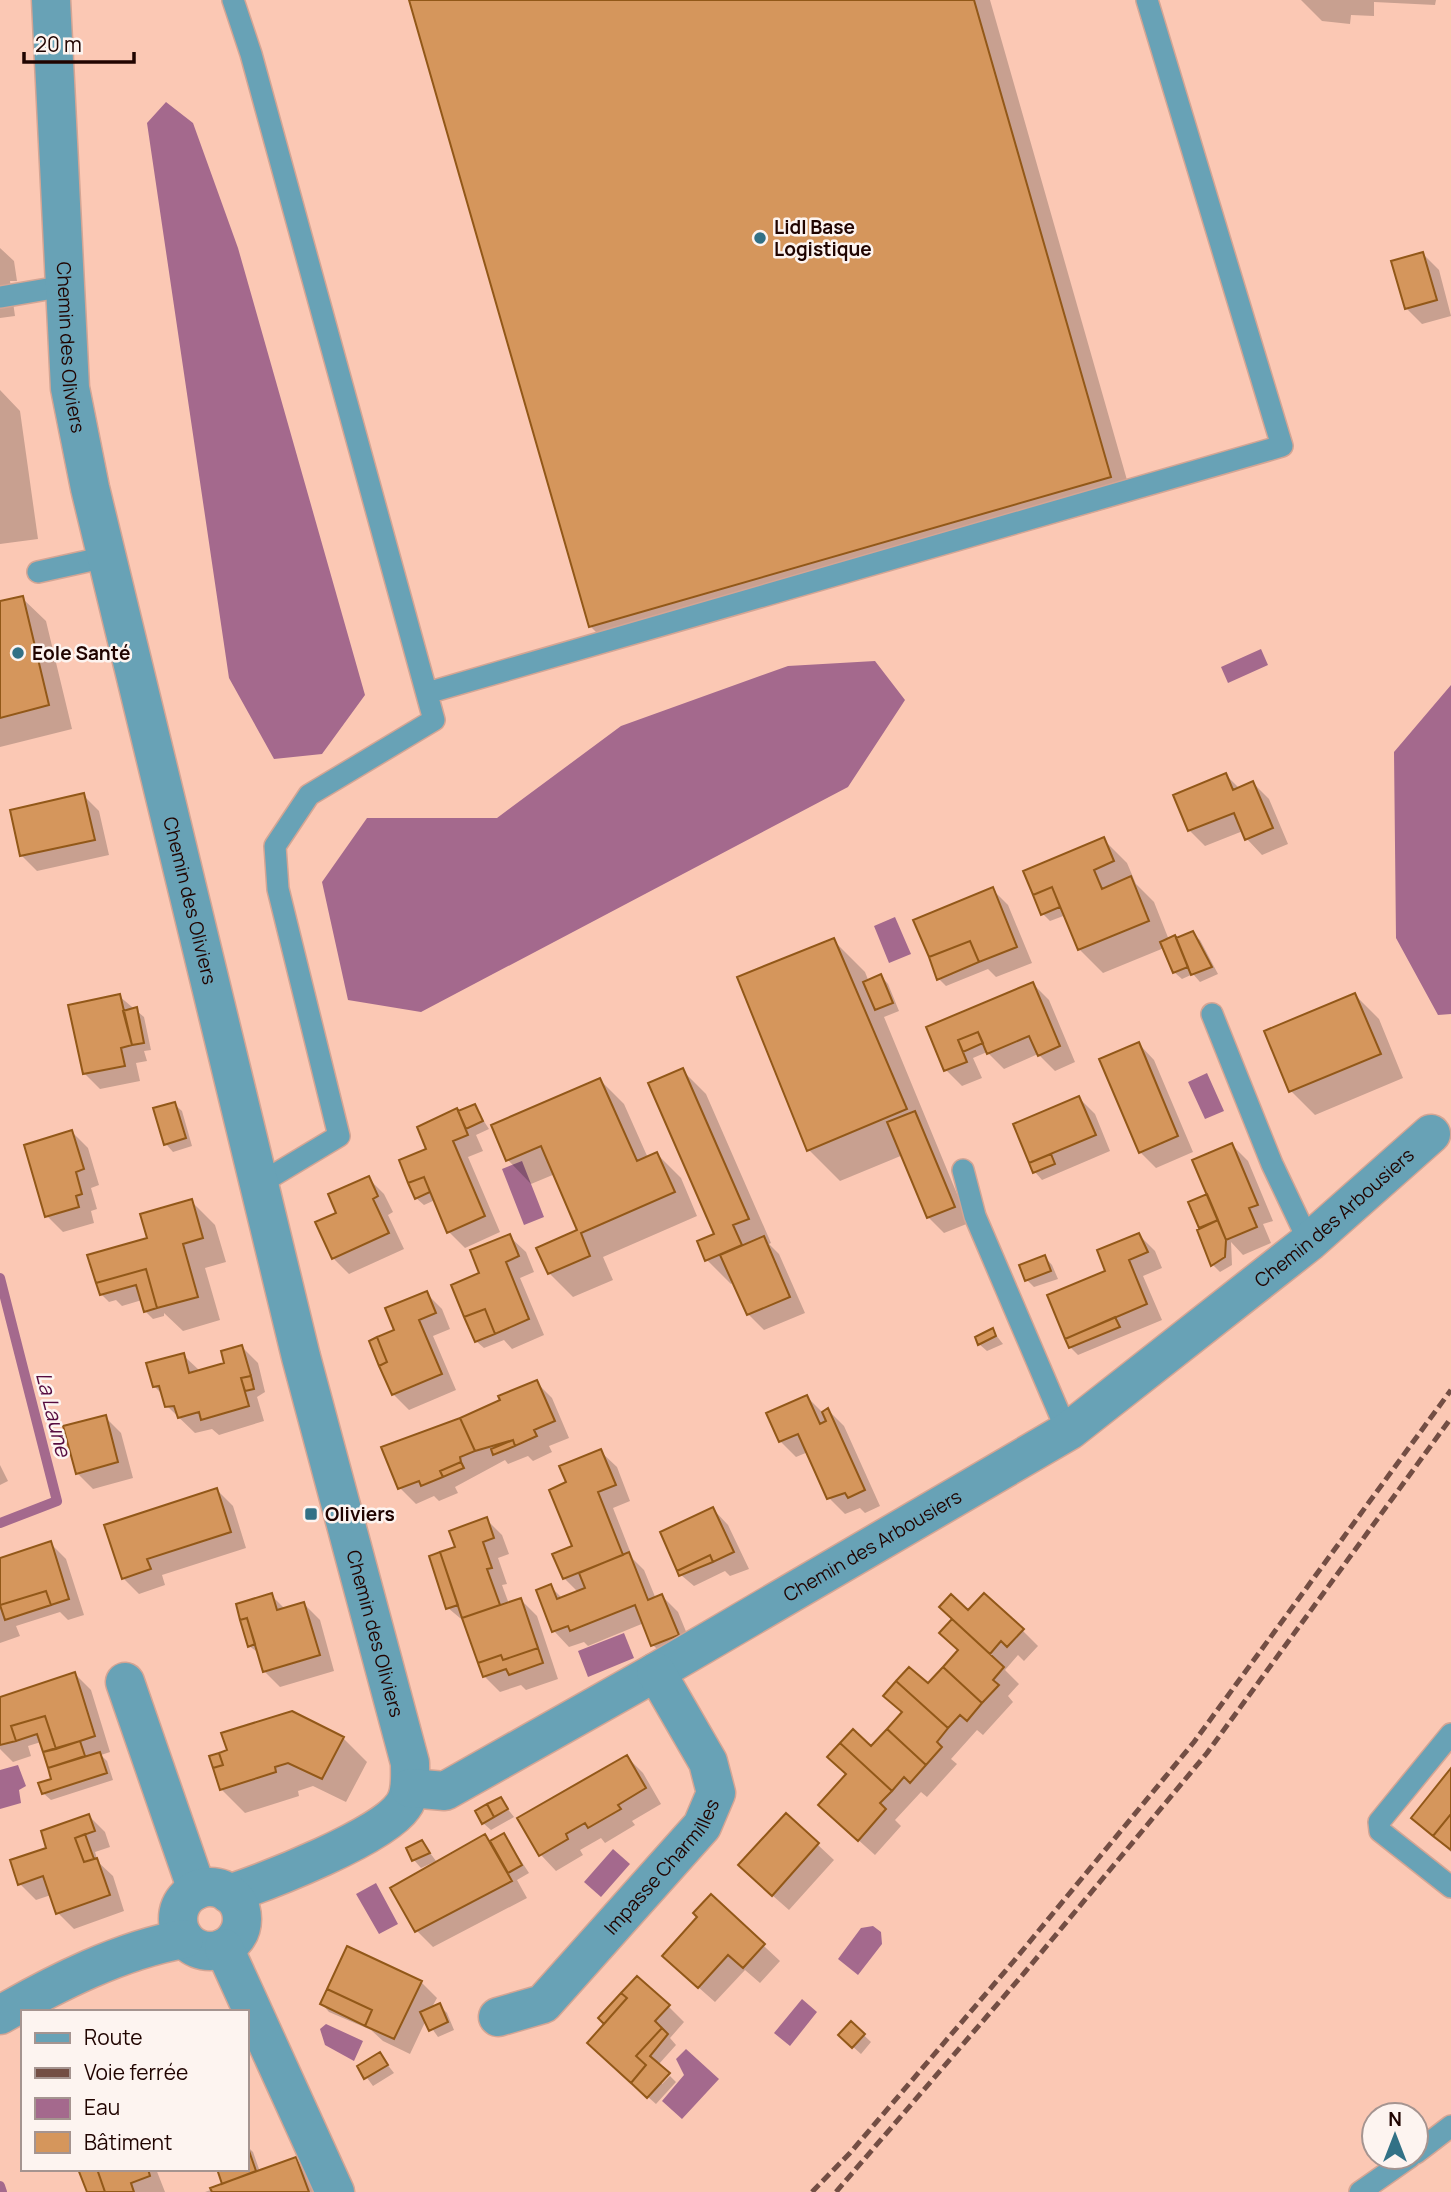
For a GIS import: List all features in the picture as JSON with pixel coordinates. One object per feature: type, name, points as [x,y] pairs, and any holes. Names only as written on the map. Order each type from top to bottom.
[{"type":"street","name":"Chemin des Oliviers","points":[[51,0],[70,388],[106,557],[258,1184],[410,1763],[410,1788]]},
{"type":"street","name":"Chemin des Arbousiers","points":[[410,1788],[445,1791],[656,1672],[1070,1430],[1309,1242],[1431,1134]]},
{"type":"street","name":"Impasse Charmilles","points":[[498,2017],[543,2004],[702,1826],[716,1793],[708,1762],[656,1672]]},
{"type":"street","points":[[125,1682],[201,1921],[245,2010]]},
{"type":"street","points":[[0,2015],[28,1999],[201,1921],[391,1820],[405,1803],[410,1788]]},
{"type":"street","points":[[248,2016],[335,2192]]},
{"type":"lane","points":[[233,0],[251,54],[434,720],[309,795],[275,846],[278,889],[338,1136],[258,1184]]},
{"type":"lane","points":[[427,693],[1282,446],[1147,0]]},
{"type":"lane","points":[[1,297],[65,286]]},
{"type":"lane","points":[[37,572],[106,557]]},
{"type":"lane","points":[[1212,1014],[1272,1164],[1309,1242]]},
{"type":"lane","points":[[963,1170],[975,1216],[1060,1415],[1070,1430]]},
{"type":"lane","points":[[1451,1734],[1379,1822],[1380,1831],[1451,1886]]},
{"type":"lane","points":[[1430,2142],[1451,2126]]},
{"type":"lane","points":[[1360,2192],[1386,2185],[1398,2171]]},
{"type":"water","points":[[166,102],[193,123],[238,248],[365,695],[322,754],[274,759],[229,678],[147,123]]},
{"type":"water","points":[[1261,649],[1268,665],[1228,683],[1221,667]]},
{"type":"water","points":[[875,661],[905,700],[848,787],[421,1012],[348,1000],[322,882],[367,818],[497,818],[621,726],[788,666]]},
{"type":"water","points":[[1451,685],[1451,1014],[1438,1015],[1396,938],[1394,752]]},
{"type":"water","points":[[895,917],[911,954],[889,963],[874,926]]},
{"type":"water","points":[[1207,1073],[1224,1111],[1205,1119],[1188,1082]]},
{"type":"water","points":[[522,1161],[544,1217],[524,1225],[502,1169]]},
{"type":"water","points":[[624,1633],[634,1658],[588,1677],[578,1651]]},
{"type":"water","points":[[18,1765],[26,1786],[19,1790],[21,1803],[0,1809],[0,1770]]},
{"type":"water","points":[[613,1849],[630,1864],[601,1897],[584,1882]]},
{"type":"water","points":[[376,1883],[398,1924],[379,1934],[356,1894]]},
{"type":"water","points":[[873,1926],[881,1932],[882,1944],[858,1975],[838,1959],[861,1928]]},
{"type":"water","points":[[802,1999],[817,2012],[790,2046],[774,2033]]},
{"type":"water","points":[[326,2024],[363,2041],[354,2061],[325,2045],[320,2029]]},
{"type":"water","points":[[686,2049],[719,2079],[682,2119],[662,2101],[684,2075],[676,2059]]},
{"type":"building","name":"Lidl Base Logistique","points":[[409,0],[974,0],[1111,477],[589,627]]},
{"type":"building","points":[[1423,252],[1437,300],[1405,309],[1391,261]]},
{"type":"building","name":"Eole Santé","points":[[23,596],[49,705],[0,718],[0,601]]},
{"type":"building","points":[[1226,773],[1233,790],[1253,781],[1273,828],[1245,840],[1234,813],[1188,831],[1173,795]]},
{"type":"building","points":[[84,793],[95,840],[20,856],[10,810]]},
{"type":"building","points":[[1104,837],[1114,861],[1094,870],[1102,889],[1131,876],[1149,921],[1078,950],[1052,887],[1033,895],[1023,871]]},
{"type":"building","points":[[993,887],[1017,947],[979,962],[970,941],[929,957],[913,920]]},
{"type":"building","points":[[1052,887],[1060,907],[1041,915],[1033,895]]},
{"type":"building","points":[[1193,931],[1212,967],[1191,975],[1176,938]]},
{"type":"building","points":[[1175,935],[1188,967],[1173,973],[1160,942]]},
{"type":"building","points":[[834,938],[907,1109],[807,1151],[737,977]]},
{"type":"building","points":[[970,941],[979,962],[937,980],[929,957]]},
{"type":"building","points":[[881,974],[893,1003],[875,1010],[863,982]]},
{"type":"building","points":[[1033,982],[1060,1046],[1038,1056],[1029,1036],[987,1054],[978,1032],[958,1040],[967,1062],[944,1071],[926,1027]]},
{"type":"building","points":[[1355,993],[1381,1054],[1289,1092],[1264,1031]]},
{"type":"building","points":[[120,994],[132,1045],[121,1048],[125,1066],[83,1074],[68,1005]]},
{"type":"building","points":[[137,1007],[144,1043],[132,1045],[123,1011]]},
{"type":"building","points":[[978,1032],[983,1043],[963,1052],[958,1040]]},
{"type":"building","points":[[1139,1042],[1178,1136],[1139,1153],[1099,1059]]},
{"type":"building","points":[[683,1068],[749,1219],[733,1225],[742,1245],[705,1261],[697,1241],[714,1234],[648,1083]]},
{"type":"building","points":[[600,1078],[637,1161],[657,1152],[675,1192],[581,1233],[590,1256],[548,1274],[536,1248],[577,1230],[541,1146],[506,1161],[491,1125]]},
{"type":"building","points":[[1079,1096],[1096,1135],[1029,1163],[1013,1124]]},
{"type":"building","points":[[175,1102],[186,1138],[164,1145],[153,1108]]},
{"type":"building","points":[[475,1104],[483,1121],[466,1129],[458,1111]]},
{"type":"building","points":[[457,1108],[468,1135],[453,1141],[485,1216],[447,1233],[424,1177],[408,1183],[399,1160],[426,1149],[417,1127]]},
{"type":"building","points":[[915,1111],[955,1207],[927,1218],[887,1122]]},
{"type":"building","points":[[72,1130],[84,1169],[76,1172],[82,1194],[76,1196],[79,1207],[45,1217],[24,1145]]},
{"type":"building","points":[[1232,1143],[1258,1205],[1249,1208],[1257,1227],[1226,1240],[1192,1160]]},
{"type":"building","points":[[1051,1154],[1055,1164],[1033,1173],[1029,1163]]},
{"type":"building","points":[[369,1176],[378,1196],[373,1199],[389,1233],[332,1259],[315,1222],[336,1213],[328,1194]]},
{"type":"building","points":[[424,1177],[430,1192],[415,1199],[408,1183]]},
{"type":"building","points":[[1207,1194],[1218,1220],[1199,1228],[1188,1202]]},
{"type":"building","points":[[192,1199],[203,1238],[183,1244],[198,1297],[157,1308],[146,1269],[96,1283],[87,1255],[147,1238],[140,1214]]},
{"type":"building","points":[[1218,1220],[1226,1240],[1225,1257],[1211,1266],[1197,1230]]},
{"type":"building","points":[[1139,1233],[1148,1252],[1129,1260],[1147,1304],[1065,1339],[1047,1295],[1105,1271],[1097,1250]]},
{"type":"building","points":[[510,1234],[519,1256],[506,1262],[529,1319],[495,1334],[485,1309],[464,1317],[451,1285],[479,1273],[470,1250]]},
{"type":"building","points":[[764,1236],[790,1297],[747,1315],[720,1255]]},
{"type":"building","points":[[1045,1255],[1051,1271],[1025,1281],[1019,1265]]},
{"type":"building","points":[[146,1269],[157,1308],[144,1312],[136,1285],[100,1295],[96,1283]]},
{"type":"building","points":[[427,1291],[436,1313],[419,1320],[442,1374],[392,1395],[379,1366],[387,1362],[377,1337],[394,1330],[385,1308]]},
{"type":"building","points":[[485,1309],[495,1334],[475,1342],[464,1317]]},
{"type":"building","points":[[1115,1317],[1120,1327],[1069,1348],[1065,1339]]},
{"type":"building","points":[[993,1328],[996,1336],[978,1345],[975,1337]]},
{"type":"building","points":[[377,1337],[387,1362],[379,1366],[369,1341]]},
{"type":"building","points":[[242,1345],[251,1376],[241,1378],[249,1406],[201,1420],[199,1412],[178,1418],[174,1406],[165,1407],[159,1386],[153,1387],[146,1363],[184,1353],[189,1373],[224,1363],[221,1351]]},
{"type":"building","points":[[251,1376],[254,1389],[245,1391],[241,1378]]},
{"type":"building","points":[[537,1380],[555,1421],[534,1430],[537,1436],[515,1446],[513,1440],[475,1451],[460,1418],[500,1400],[498,1396]]},
{"type":"building","points":[[807,1395],[820,1424],[826,1421],[822,1412],[828,1408],[865,1490],[848,1498],[845,1493],[827,1499],[798,1434],[779,1442],[766,1413]]},
{"type":"building","points":[[106,1415],[118,1462],[76,1474],[63,1426]]},
{"type":"building","points":[[460,1418],[475,1451],[460,1457],[461,1462],[440,1471],[443,1477],[421,1486],[419,1481],[398,1489],[381,1447]]},
{"type":"building","points":[[513,1440],[515,1446],[493,1455],[491,1449]]},
{"type":"building","points":[[601,1449],[616,1485],[598,1492],[623,1555],[563,1579],[552,1554],[572,1546],[549,1490],[566,1482],[559,1466]]},
{"type":"building","points":[[461,1462],[464,1468],[443,1477],[440,1471]]},
{"type":"building","points":[[217,1488],[231,1532],[147,1559],[151,1569],[122,1579],[104,1525]]},
{"type":"building","points":[[713,1507],[734,1552],[713,1562],[710,1555],[677,1571],[660,1532]]},
{"type":"building","points":[[487,1517],[494,1538],[483,1542],[492,1568],[487,1569],[500,1605],[462,1618],[440,1552],[455,1547],[449,1531]]},
{"type":"building","points":[[51,1541],[69,1599],[51,1605],[46,1591],[0,1605],[0,1558]]},
{"type":"building","points":[[440,1552],[458,1605],[446,1609],[429,1556]]},
{"type":"building","points":[[629,1552],[648,1600],[662,1594],[679,1635],[651,1646],[635,1605],[570,1631],[568,1626],[552,1632],[536,1590],[551,1584],[557,1599],[585,1588],[579,1573]]},
{"type":"building","points":[[710,1555],[713,1562],[679,1576],[677,1571]]},
{"type":"building","points":[[46,1591],[51,1605],[5,1620],[0,1605]]},
{"type":"building","points":[[272,1593],[277,1610],[304,1602],[320,1655],[263,1672],[247,1618],[240,1620],[236,1604]]},
{"type":"building","points":[[984,1593],[1024,1629],[1007,1647],[1001,1641],[990,1654],[939,1607],[951,1594],[968,1610]]},
{"type":"building","points":[[521,1598],[538,1648],[503,1660],[501,1655],[478,1663],[462,1618]]},
{"type":"building","points":[[247,1618],[255,1644],[248,1647],[240,1620]]},
{"type":"building","points":[[952,1619],[1004,1667],[993,1680],[999,1685],[982,1703],[943,1667],[958,1650],[939,1633]]},
{"type":"building","points":[[538,1648],[543,1663],[509,1675],[506,1669],[483,1677],[478,1663],[501,1655],[503,1660]]},
{"type":"building","points":[[909,1667],[928,1683],[943,1667],[982,1703],[967,1721],[960,1715],[948,1728],[896,1681]]},
{"type":"building","points":[[75,1672],[95,1736],[56,1749],[45,1716],[11,1726],[16,1741],[0,1745],[0,1697]]},
{"type":"building","points":[[896,1681],[948,1728],[937,1742],[942,1747],[926,1765],[887,1729],[902,1712],[883,1696]]},
{"type":"building","points":[[292,1711],[344,1737],[322,1779],[288,1763],[275,1767],[276,1772],[220,1790],[213,1768],[223,1765],[219,1753],[227,1750],[221,1733]]},
{"type":"building","points":[[45,1716],[56,1749],[43,1752],[37,1734],[16,1741],[11,1726]]},
{"type":"building","points":[[853,1729],[871,1746],[887,1729],[926,1765],[910,1783],[904,1777],[892,1791],[840,1743]]},
{"type":"building","points":[[80,1741],[85,1756],[48,1768],[43,1752]]},
{"type":"building","points":[[840,1743],[892,1791],[880,1803],[886,1809],[858,1841],[818,1805],[846,1774],[827,1757]]},
{"type":"building","points":[[100,1752],[107,1773],[42,1794],[38,1783],[51,1779],[48,1768]]},
{"type":"building","points":[[219,1753],[223,1765],[213,1768],[209,1756]]},
{"type":"building","points":[[627,1755],[646,1788],[618,1805],[621,1809],[588,1828],[585,1823],[566,1834],[568,1839],[539,1856],[517,1818]]},
{"type":"building","points":[[1451,1768],[1451,1814],[1433,1836],[1411,1818]]},
{"type":"building","points":[[501,1797],[508,1809],[494,1817],[487,1804]]},
{"type":"building","points":[[487,1804],[494,1817],[482,1824],[475,1811]]},
{"type":"building","points":[[786,1813],[819,1843],[772,1896],[738,1865]]},
{"type":"building","points":[[89,1814],[95,1831],[75,1838],[84,1862],[97,1858],[110,1895],[56,1914],[43,1876],[18,1885],[10,1860],[46,1848],[41,1831]]},
{"type":"building","points":[[1451,1814],[1451,1850],[1433,1836]]},
{"type":"building","points":[[504,1833],[522,1865],[508,1873],[490,1841]]},
{"type":"building","points":[[85,1834],[94,1859],[84,1862],[75,1838]]},
{"type":"building","points":[[485,1834],[512,1881],[415,1932],[390,1888]]},
{"type":"building","points":[[422,1840],[430,1853],[412,1861],[406,1848]]},
{"type":"building","points":[[711,1894],[765,1944],[743,1968],[728,1955],[698,1988],[662,1956],[697,1917],[693,1913]]},
{"type":"building","points":[[347,1946],[422,1981],[394,2039],[365,2026],[372,2010],[327,1989]]},
{"type":"building","points":[[637,1976],[670,2005],[655,2021],[662,2028],[636,2056],[646,2065],[631,2083],[587,2043],[627,1998],[621,1993]]},
{"type":"building","points":[[327,1989],[372,2010],[365,2026],[320,2004]]},
{"type":"building","points":[[621,1993],[627,1998],[604,2024],[598,2018]]},
{"type":"building","points":[[440,2003],[448,2022],[429,2031],[420,2012]]},
{"type":"building","points":[[851,2021],[865,2034],[852,2048],[838,2035]]},
{"type":"building","points":[[662,2028],[668,2034],[650,2056],[670,2073],[647,2098],[631,2083],[646,2065],[636,2056]]},
{"type":"building","points":[[380,2052],[388,2065],[364,2079],[357,2066]]},
{"type":"building","points":[[248,2148],[256,2171],[222,2184],[218,2171],[248,2171]]},
{"type":"building","points":[[296,2157],[309,2192],[212,2192],[210,2188]]},
{"type":"building","points":[[79,2171],[98,2171],[105,2192],[87,2192]]},
{"type":"building","points":[[98,2171],[149,2171],[150,2176],[131,2183],[134,2192],[105,2192]]},
{"type":"waterway","name":"La Laune","points":[[0,1278],[57,1501],[0,1523]]},
{"type":"waterway","name":"La Laune","points":[[0,2186],[2,2192]]},
{"type":"railway","points":[[812,2192],[850,2153],[1013,1962],[1194,1742],[1451,1390]]},
{"type":"railway","points":[[836,2192],[1025,1972],[1207,1753],[1451,1418]]},
{"type":"place","name":"Lidl Base Logistique","points":[[760,238]]},
{"type":"place","name":"Eole Santé","points":[[18,653]]},
{"type":"place","name":"Oliviers","points":[[311,1514]]}]
